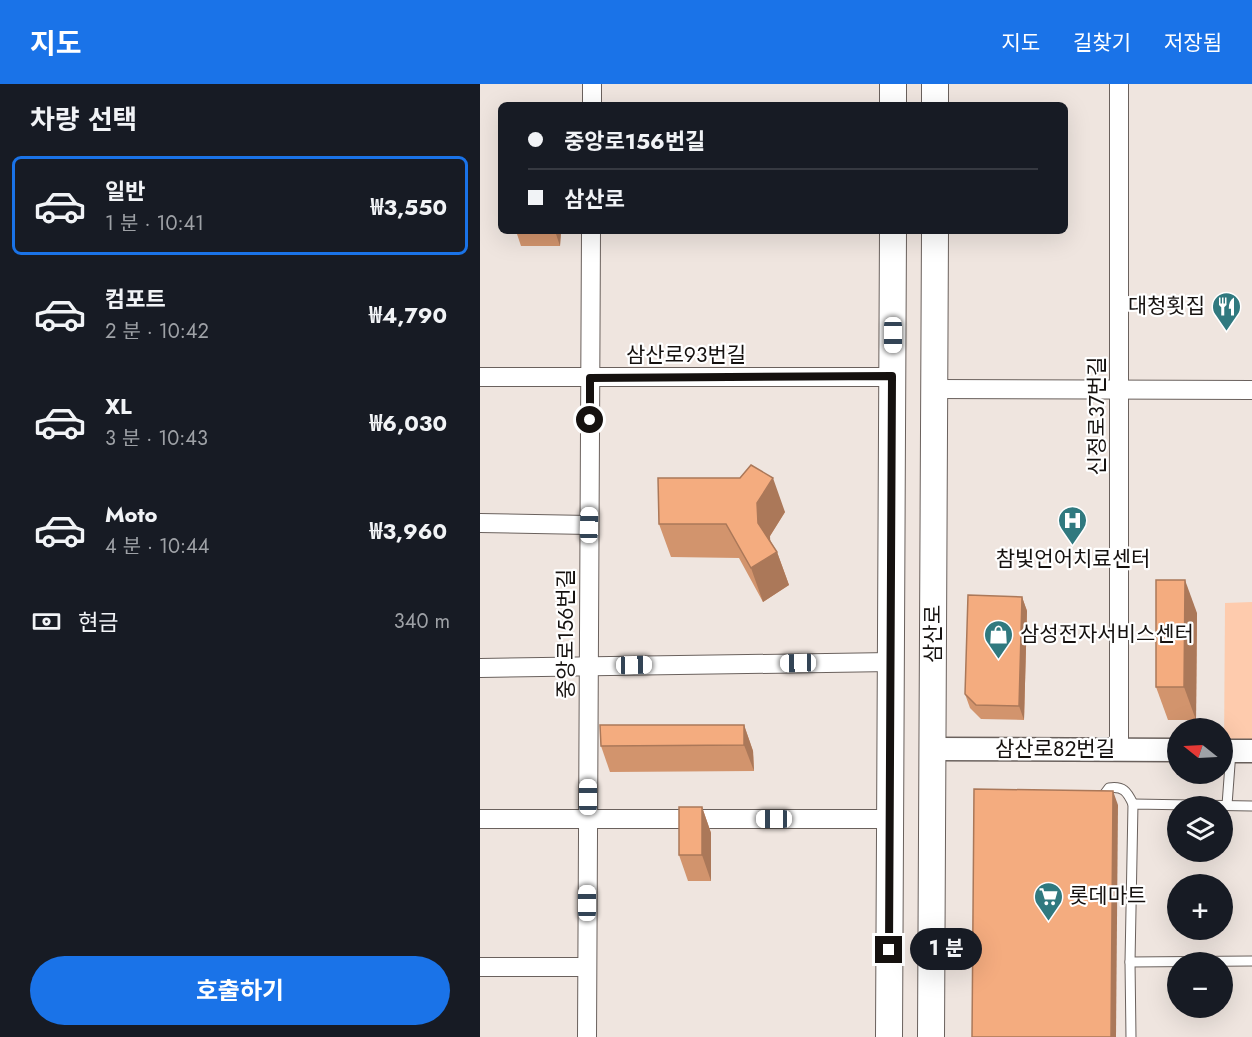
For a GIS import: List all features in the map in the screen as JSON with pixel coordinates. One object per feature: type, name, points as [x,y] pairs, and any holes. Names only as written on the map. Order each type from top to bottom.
[{"type":"main road","points":[[893,84],[893,102]]},
{"type":"main road","points":[[935,84],[935,102]]},
{"type":"main road","name":"삼산로","points":[[889,1037],[893,234]]},
{"type":"main road","name":"삼산로","points":[[931,1037],[935,234]]},
{"type":"street","points":[[592,84],[592,102]]},
{"type":"street","name":"신정로37번길","points":[[1119,84],[1119,749]]},
{"type":"street","name":"중앙로156번길","points":[[587,1037],[591,234]]},
{"type":"street","name":"삼산로93번길","points":[[480,377],[892,376]]},
{"type":"street","points":[[934,389],[1252,390]]},
{"type":"street","points":[[480,523],[589,525]]},
{"type":"street","points":[[480,668],[891,662]]},
{"type":"street","name":"삼산로82번길","points":[[933,749],[1167,750]]},
{"type":"street","points":[[480,819],[890,819]]},
{"type":"street","points":[[480,967],[587,967]]},
{"type":"lane","points":[[1228,796],[1235,751]]},
{"type":"lane","points":[[1099,805],[1101,796],[1109,788],[1119,787],[1128,792],[1133,804],[1128,852],[1131,1037]]},
{"type":"lane","points":[[1133,804],[1167,804]]},
{"type":"lane","points":[[1233,805],[1252,806]]},
{"type":"lane","points":[[1130,962],[1252,961]]},
{"type":"shaded area","points":[[1252,602],[1252,751],[1233,751],[1233,718],[1224,718],[1225,603]]},
{"type":"building","points":[[751,465],[773,478],[757,503],[758,523],[777,552],[751,568],[726,524],[659,524],[658,478],[740,478]]},
{"type":"building","points":[[1156,580],[1185,580],[1184,687],[1156,687]]},
{"type":"building","name":"삼성전자서비스센터","points":[[968,595],[1022,597],[1019,706],[976,705],[965,694]]},
{"type":"building","points":[[600,725],[744,725],[744,745],[601,746]]},
{"type":"building","name":"롯데마트","points":[[974,789],[1113,791],[1111,1037],[972,1037]]},
{"type":"building","points":[[679,807],[702,807],[702,855],[679,855]]},
{"type":"place","name":"대청횟집","points":[[1226,332]]},
{"type":"place","name":"참빛언어치료센터","points":[[1073,546]]},
{"type":"place","name":"삼성전자서비스센터","points":[[999,660]]},
{"type":"place","name":"롯데마트","points":[[1048,922]]},
{"type":"route","points":[[590,420],[590,378],[892,376],[889,950]]}]
